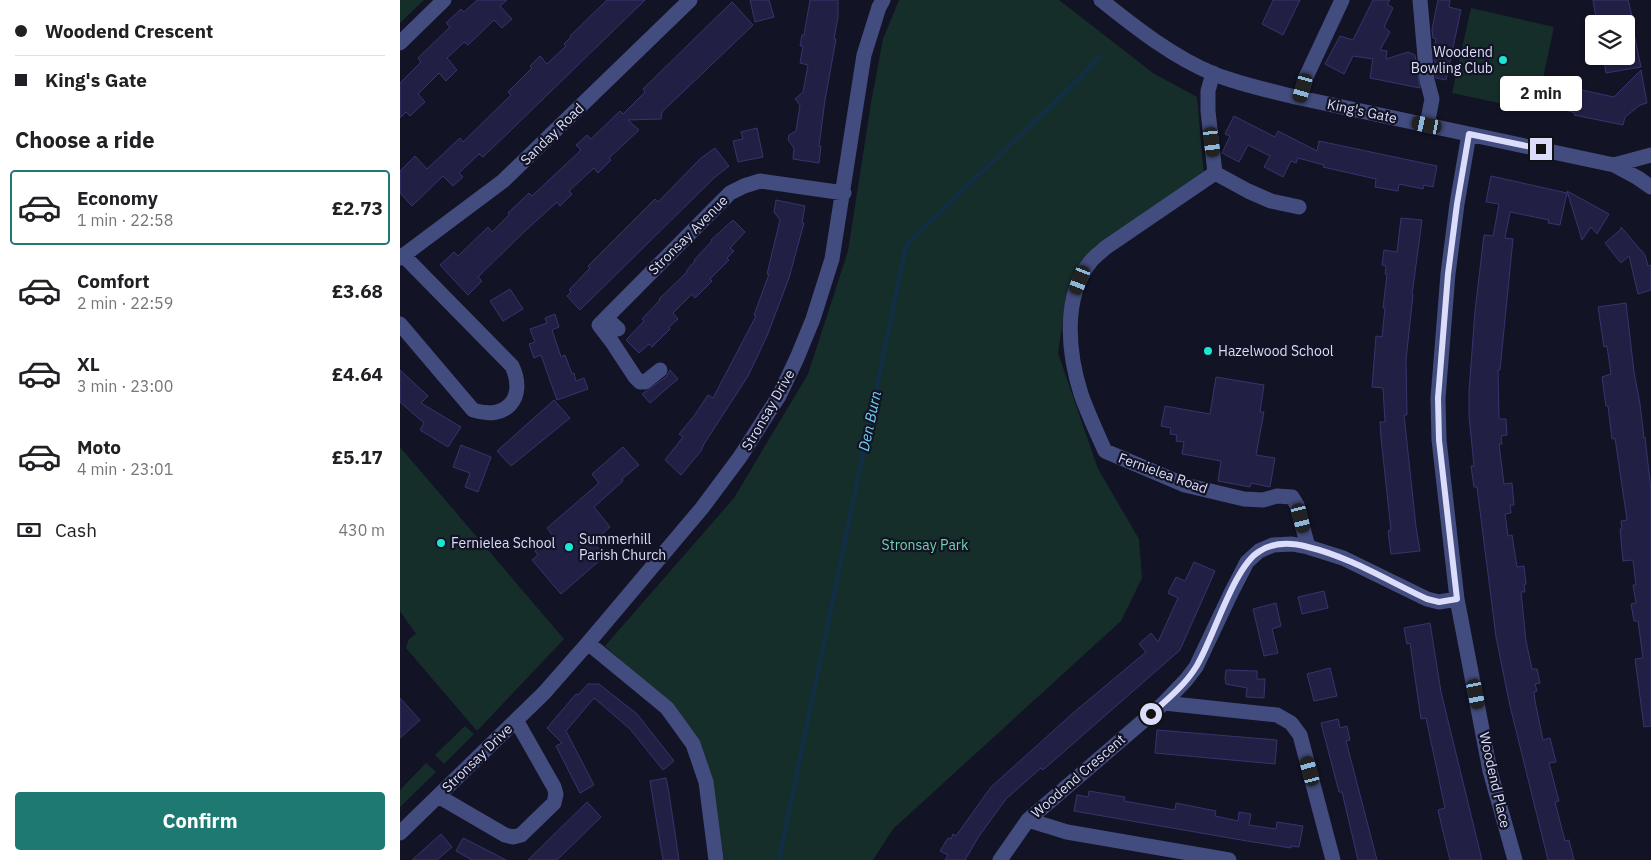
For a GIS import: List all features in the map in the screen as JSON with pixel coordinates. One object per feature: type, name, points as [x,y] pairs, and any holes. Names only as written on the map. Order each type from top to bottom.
[{"type":"street","points":[[400,43],[444,0]]},
{"type":"street","name":"Sanday Road","points":[[400,324],[473,410],[483,413],[496,412],[509,406],[518,388],[517,377],[512,366],[402,256],[503,181],[690,0]]},
{"type":"street","name":"Stronsay Drive","points":[[400,833],[544,693],[588,643],[702,508],[740,457],[779,396],[813,319],[832,259],[844,193],[864,55],[883,0]]},
{"type":"street","name":"King's Gate","points":[[1101,0],[1172,52],[1213,73],[1249,85],[1300,98],[1614,165],[1651,187]]},
{"type":"street","points":[[1300,98],[1306,77],[1342,0]]},
{"type":"street","points":[[1420,0],[1427,80],[1432,99],[1427,125]]},
{"type":"street","points":[[1213,73],[1208,91],[1208,111],[1216,173],[1248,191],[1271,201],[1299,208]]},
{"type":"street","name":"Woodend Place","points":[[1469,134],[1449,266],[1438,398],[1439,440],[1457,599],[1490,771],[1514,860]]},
{"type":"street","name":"King's Gate","points":[[1614,165],[1651,155]]},
{"type":"street","name":"Fernielea Road","points":[[1216,173],[1105,248],[1091,262],[1080,280],[1072,301],[1071,347],[1081,394],[1105,451],[1185,484],[1244,499],[1263,500],[1277,496],[1292,496],[1297,504],[1308,546]]},
{"type":"street","name":"Stronsay Avenue","points":[[602,321],[730,193],[760,181],[844,193]]},
{"type":"street","points":[[602,321],[618,329]]},
{"type":"street","points":[[602,321],[612,342],[640,382],[645,382],[660,370]]},
{"type":"street","name":"Woodend Crescent","points":[[1000,860],[1028,820],[1164,703],[1186,680],[1196,667],[1247,562],[1259,551],[1273,545],[1292,544],[1308,546],[1343,558],[1427,599],[1439,602],[1457,599]]},
{"type":"street","points":[[588,643],[667,708],[693,744],[706,782],[716,860]]},
{"type":"street","points":[[1164,703],[1277,715],[1291,723],[1300,735],[1333,860]]},
{"type":"street","name":"Stronsay Drive","points":[[438,796],[505,835],[513,837],[521,835],[554,803],[556,794],[554,787],[516,720]]},
{"type":"street","points":[[1028,820],[1067,832],[1229,860]]},
{"type":"green space","points":[[400,0],[424,0],[400,23]]},
{"type":"green space","name":"Stronsay Park","points":[[899,0],[1059,0],[1153,73],[1197,97],[1204,175],[1118,231],[1082,261],[1066,297],[1058,353],[1098,469],[1139,539],[1142,578],[1121,621],[893,829],[873,860],[724,860],[708,768],[652,688],[605,646],[734,498],[808,374],[848,251],[883,39]]},
{"type":"green space","name":"Woodend Bowling Club","points":[[1471,8],[1554,27],[1536,111],[1452,93]]},
{"type":"green space","name":"Fernielea School","points":[[400,447],[564,639],[477,731],[406,648],[409,639],[416,634],[400,611]]},
{"type":"green space","points":[[465,726],[474,734],[444,764],[435,755]]},
{"type":"green space","points":[[426,763],[436,772],[400,807],[400,790]]},
{"type":"building","points":[[477,0],[507,0],[500,6],[512,19],[502,28],[494,20],[468,45],[464,42],[447,58],[457,70],[446,81],[439,73],[418,94],[425,102],[410,116],[406,112],[400,118],[400,83],[421,62],[418,58],[450,27],[446,23],[461,9],[464,12]]},
{"type":"building","points":[[607,0],[645,0],[483,157],[479,154],[459,173],[463,177],[453,186],[443,176],[412,206],[400,193],[400,171],[415,156],[427,169],[460,138],[463,142],[511,95],[508,92],[532,68],[530,66],[540,56],[547,64],[566,46],[564,44],[570,36]]},
{"type":"building","points":[[750,0],[769,0],[774,17],[755,22]]},
{"type":"building","points":[[810,0],[838,0],[838,17],[834,39],[836,39],[825,100],[819,146],[821,146],[819,163],[793,159],[794,148],[788,140],[789,135],[796,131],[800,105],[795,99],[803,92],[808,65],[800,63],[803,46],[800,46],[802,35],[804,35]]},
{"type":"building","points":[[1273,0],[1300,0],[1283,35],[1262,24]]},
{"type":"building","points":[[1373,0],[1390,0],[1387,4],[1393,8],[1384,27],[1390,32],[1380,50],[1387,51],[1386,59],[1408,52],[1415,55],[1420,88],[1370,78],[1373,59],[1353,56],[1344,74],[1325,64],[1340,36],[1353,40]]},
{"type":"building","name":"Woodend Bowling Club","points":[[1438,0],[1450,0],[1449,7],[1461,10],[1446,80],[1436,78],[1434,49],[1436,39],[1433,38],[1432,29]]},
{"type":"building","points":[[1593,0],[1628,0],[1632,15],[1596,15]]},
{"type":"building","points":[[732,2],[753,25],[662,112],[661,119],[628,120],[639,130],[609,158],[611,160],[598,173],[594,168],[569,191],[572,194],[560,206],[557,202],[525,231],[478,277],[482,281],[468,295],[440,265],[454,252],[458,256],[488,227],[492,232],[529,193],[532,196],[581,150],[576,145],[587,135],[591,139],[620,111],[623,114],[645,92],[643,89]]},
{"type":"building","points":[[1635,38],[1641,67],[1606,73],[1605,65],[1635,65]]},
{"type":"building","points":[[1641,70],[1647,103],[1640,105],[1625,117],[1623,125],[1574,115],[1575,113],[1563,109],[1568,87],[1614,97]]},
{"type":"building","points":[[1234,116],[1275,137],[1278,131],[1317,151],[1319,141],[1437,166],[1433,187],[1424,185],[1423,189],[1399,184],[1398,191],[1375,187],[1376,179],[1323,167],[1324,165],[1298,158],[1296,163],[1291,161],[1283,177],[1264,167],[1270,156],[1248,145],[1239,162],[1222,153],[1230,136],[1225,134]]},
{"type":"building","points":[[757,128],[763,157],[738,162],[733,141],[743,139],[741,132]]},
{"type":"building","points":[[715,148],[729,166],[714,178],[580,310],[567,296],[571,292],[569,290],[590,268],[588,266],[655,199],[658,202],[701,158]]},
{"type":"building","points":[[1491,176],[1567,193],[1560,225],[1548,223],[1549,220],[1510,212],[1505,238],[1513,239],[1500,370],[1498,370],[1499,419],[1506,419],[1507,435],[1501,436],[1502,444],[1499,444],[1504,484],[1512,483],[1514,505],[1510,505],[1511,513],[1505,514],[1508,536],[1512,535],[1517,567],[1524,566],[1526,584],[1524,585],[1525,592],[1521,592],[1526,641],[1532,669],[1537,669],[1540,683],[1535,684],[1537,691],[1534,692],[1535,701],[1543,740],[1550,738],[1556,762],[1549,763],[1559,801],[1555,802],[1565,841],[1569,840],[1574,860],[1548,860],[1510,706],[1496,637],[1477,487],[1474,487],[1471,466],[1474,466],[1469,416],[1469,391],[1475,311],[1484,235],[1493,236],[1499,204],[1486,202]]},
{"type":"building","points":[[1567,191],[1609,214],[1597,234],[1591,227],[1582,240]]},
{"type":"building","points":[[776,200],[805,206],[802,223],[804,223],[789,278],[767,336],[748,376],[701,451],[681,475],[665,460],[683,437],[679,434],[708,395],[713,398],[756,316],[754,315],[769,274],[767,274],[780,220],[774,212]]},
{"type":"building","points":[[1401,218],[1422,220],[1406,360],[1407,415],[1404,415],[1420,551],[1391,554],[1388,531],[1391,530],[1380,422],[1385,422],[1383,388],[1372,387],[1376,336],[1382,337],[1385,308],[1383,308],[1387,274],[1385,274],[1386,266],[1382,265],[1384,250],[1397,252]]},
{"type":"building","points":[[733,220],[745,232],[730,248],[734,251],[727,258],[729,260],[695,298],[692,294],[673,313],[678,319],[669,327],[670,329],[652,347],[649,344],[639,353],[626,340],[644,321],[642,319],[659,299],[687,272],[694,260],[711,240]]},
{"type":"building","points":[[1621,227],[1645,255],[1648,266],[1651,265],[1651,290],[1638,294],[1629,256],[1621,263],[1605,243]]},
{"type":"building","points":[[510,289],[523,309],[503,321],[490,301]]},
{"type":"building","points":[[1626,303],[1651,490],[1651,726],[1644,727],[1635,659],[1643,658],[1638,621],[1634,621],[1631,604],[1636,603],[1633,585],[1636,585],[1633,560],[1623,561],[1620,529],[1622,529],[1621,521],[1627,520],[1615,438],[1612,439],[1602,377],[1611,374],[1607,346],[1604,347],[1598,307]]},
{"type":"building","points":[[555,314],[559,327],[552,330],[561,357],[565,355],[576,381],[584,378],[588,389],[557,400],[541,355],[534,358],[529,344],[535,342],[530,329],[547,323],[545,318]]},
{"type":"building","points":[[400,370],[428,396],[421,403],[461,427],[448,447],[420,430],[424,423],[400,402]]},
{"type":"building","points":[[670,370],[678,379],[650,403],[642,394],[666,377]]},
{"type":"building","points":[[1216,377],[1264,385],[1260,412],[1264,412],[1256,455],[1275,458],[1270,487],[1251,483],[1250,487],[1218,481],[1221,461],[1182,454],[1184,442],[1176,441],[1177,435],[1170,434],[1171,428],[1161,426],[1165,406],[1210,414]]},
{"type":"building","points":[[554,400],[570,418],[511,466],[497,451]]},
{"type":"building","points":[[461,445],[491,457],[478,492],[465,487],[470,473],[453,467]]},
{"type":"building","name":"Summerhill Parish Church","points":[[623,447],[639,465],[594,507],[610,527],[593,542],[605,556],[561,594],[532,560],[538,555],[535,551],[553,536],[547,528],[599,483],[592,474]]},
{"type":"building","points":[[1194,562],[1215,571],[1180,650],[1043,770],[1041,768],[1006,799],[979,836],[965,860],[945,860],[948,855],[940,851],[948,838],[951,839],[953,834],[956,836],[991,787],[1073,713],[1146,652],[1139,644],[1151,633],[1158,642],[1178,598],[1168,593],[1176,577],[1185,581]]},
{"type":"building","points":[[1324,591],[1328,608],[1302,614],[1298,597]]},
{"type":"building","points":[[1276,603],[1281,626],[1272,629],[1278,653],[1264,656],[1253,609]]},
{"type":"building","points":[[1430,623],[1441,692],[1482,860],[1450,860],[1438,810],[1445,808],[1426,718],[1421,719],[1410,643],[1407,644],[1404,628]]},
{"type":"building","points":[[1330,668],[1337,696],[1314,701],[1307,674]]},
{"type":"building","points":[[1226,670],[1257,671],[1257,679],[1265,679],[1264,698],[1246,697],[1247,688],[1226,684]]},
{"type":"building","points":[[588,684],[599,684],[637,714],[674,761],[663,770],[630,729],[594,698],[566,731],[594,785],[580,793],[556,746],[562,743],[547,728],[576,694],[578,695]]},
{"type":"building","points":[[400,698],[420,720],[400,738]]},
{"type":"building","points":[[1338,719],[1340,728],[1347,726],[1350,740],[1346,741],[1377,860],[1358,860],[1342,792],[1339,792],[1321,723]]},
{"type":"building","points":[[1157,730],[1277,740],[1275,764],[1155,753]]},
{"type":"building","points":[[666,778],[679,860],[663,860],[650,781]]},
{"type":"building","points":[[1089,791],[1125,797],[1124,801],[1175,810],[1176,803],[1216,811],[1215,816],[1238,821],[1239,812],[1251,814],[1249,825],[1276,829],[1277,822],[1303,826],[1299,847],[1291,846],[1291,848],[1247,841],[1074,811],[1077,795],[1088,797]]},
{"type":"building","points":[[587,802],[601,817],[557,860],[528,860]]},
{"type":"building","points":[[441,834],[452,847],[437,860],[412,860]]},
{"type":"building","points":[[463,838],[506,860],[472,860],[456,851]]},
{"type":"waterway","name":"Den Burn","points":[[779,860],[908,243],[1079,79],[1099,57]]},
{"type":"place","name":"Woodend Bowling Club","points":[[1503,60]]},
{"type":"place","name":"Hazelwood School","points":[[1208,351]]},
{"type":"place","name":"Fernielea School","points":[[441,543]]},
{"type":"place","name":"Summerhill Parish Church","points":[[569,547]]},
{"type":"route","points":[[1151,714],[1164,703],[1196,667],[1247,562],[1259,551],[1273,545],[1292,544],[1308,546],[1343,558],[1427,599],[1439,602],[1457,599],[1439,440],[1438,398],[1448,274],[1469,134],[1541,149]]}]
